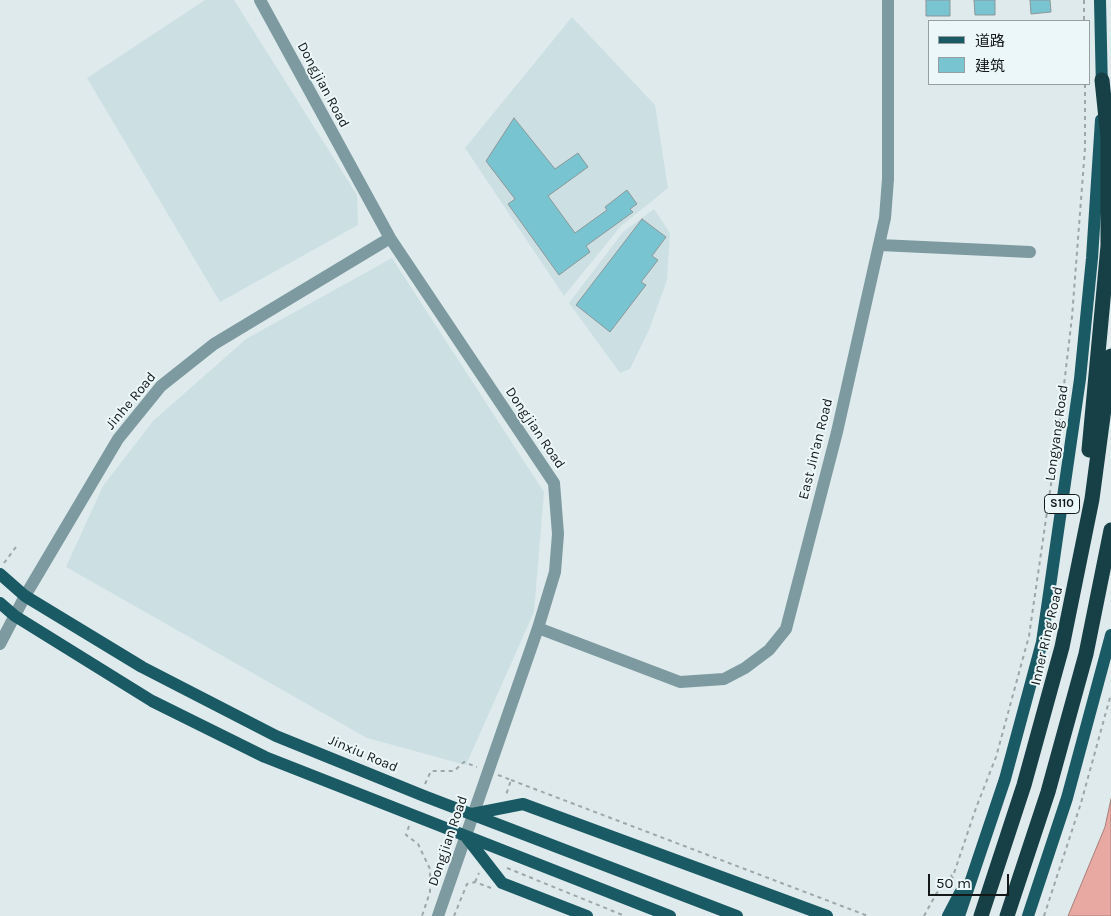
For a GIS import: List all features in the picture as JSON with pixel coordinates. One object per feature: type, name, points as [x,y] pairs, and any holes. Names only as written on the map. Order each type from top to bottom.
[{"type":"highway","points":[[1076,583],[1107,268],[1108,147],[1102,80]]},
{"type":"highway","name":"Inner Ring Road","points":[[981,916],[1035,749],[1076,583],[1095,475],[1111,356]]},
{"type":"highway","points":[[1007,916],[1045,802],[1084,663],[1111,530]]},
{"type":"main road","name":"Longyang Road","points":[[959,916],[1021,726],[1042,642],[1072,438],[1092,258],[1102,80],[1100,0]]},
{"type":"main road","name":"Jinxiu Road","points":[[0,574],[25,596],[142,667],[268,731],[472,814],[738,916]]},
{"type":"main road","points":[[0,603],[15,616],[152,702],[265,757],[670,916]]},
{"type":"main road","points":[[1028,916],[1067,798],[1111,635]]},
{"type":"main road","points":[[472,814],[523,804],[827,916]]},
{"type":"main road","points":[[948,916],[964,886],[996,807]]},
{"type":"main road","points":[[465,836],[502,882],[587,916]]},
{"type":"street","name":"Dongjian Road","points":[[260,0],[390,238],[554,483],[558,534],[555,572],[538,628],[438,916]]},
{"type":"street","name":"East Jin'an Road","points":[[538,628],[680,682],[724,679],[745,668],[769,650],[786,630],[838,432],[854,351],[885,218],[888,179],[888,0]]},
{"type":"street","name":"Jinhe Road","points":[[0,644],[25,596],[118,439],[161,386],[214,344],[390,238]]},
{"type":"street","points":[[880,245],[1030,252]]},
{"type":"path","points":[[1084,0],[1084,20]]},
{"type":"path","points":[[946,895],[996,757],[1030,630],[1060,426],[1072,317],[1085,148],[1085,85]]},
{"type":"path","points":[[0,568],[16,547]]},
{"type":"path","points":[[1044,916],[1081,802],[1111,694]]},
{"type":"path","points":[[512,780],[868,916]]},
{"type":"path","points":[[484,859],[625,916]]},
{"type":"path","points":[[924,916],[936,894],[953,874]]},
{"type":"path","points":[[454,916],[467,884],[475,882]]},
{"type":"shaded area","points":[[205,0],[234,0],[357,195],[358,225],[220,302],[87,78]]},
{"type":"shaded area","points":[[572,17],[655,105],[668,188],[621,226],[564,296],[465,148]]},
{"type":"shaded area","points":[[654,209],[670,233],[667,280],[649,330],[630,369],[620,373],[569,303],[623,232]]},
{"type":"shaded area","points":[[392,258],[544,492],[534,612],[466,765],[367,738],[66,567],[103,486],[153,421],[246,339]]},
{"type":"shaded area","points":[[1111,799],[1111,916],[1068,916],[1105,827]]},
{"type":"building","points":[[926,0],[950,0],[950,16],[926,16]]},
{"type":"building","points":[[974,0],[995,0],[995,15],[975,15]]},
{"type":"building","points":[[1030,0],[1050,0],[1051,12],[1031,14]]},
{"type":"building","points":[[514,118],[555,169],[578,153],[588,167],[548,196],[575,233],[607,210],[605,207],[627,190],[637,204],[630,209],[633,212],[586,246],[590,252],[559,275],[508,204],[515,199],[486,161]]},
{"type":"building","points":[[642,219],[666,237],[652,256],[658,260],[641,282],[646,285],[610,332],[576,305]]}]
